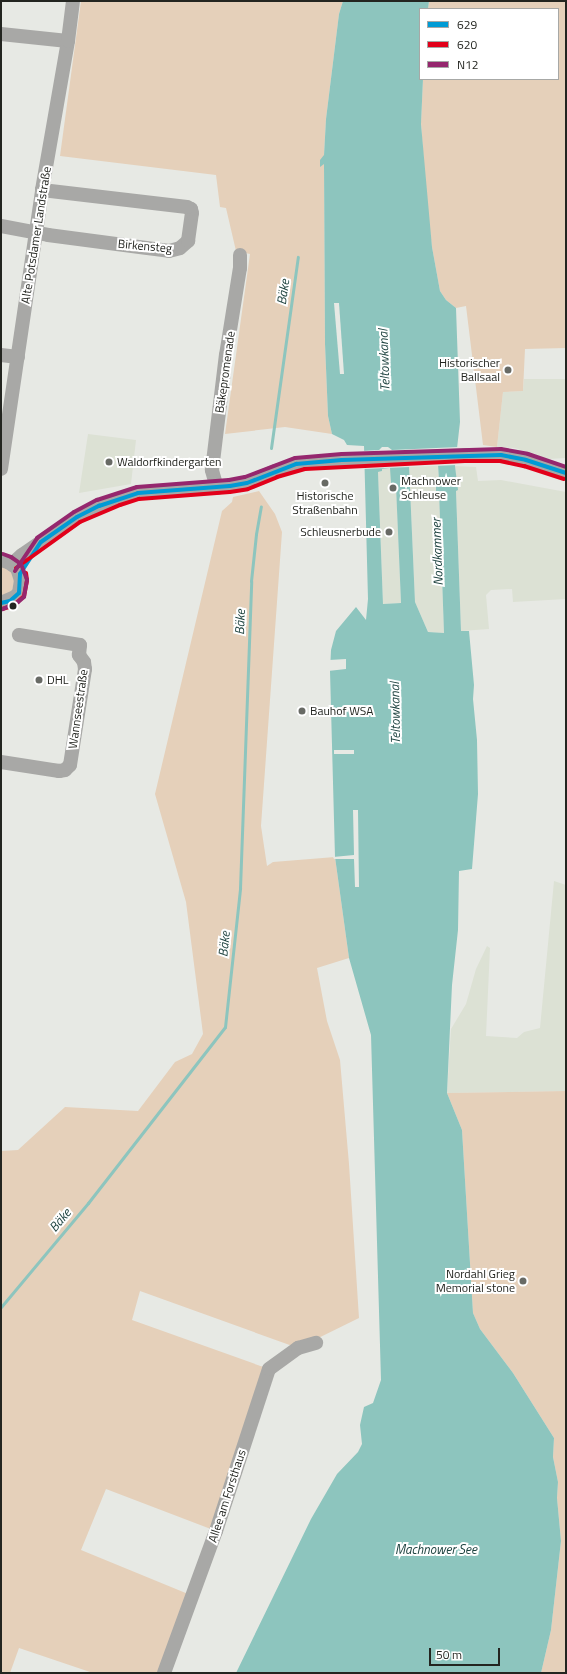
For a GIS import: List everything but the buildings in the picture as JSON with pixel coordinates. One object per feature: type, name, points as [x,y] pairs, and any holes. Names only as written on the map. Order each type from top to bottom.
[{"type":"street","name":"Alte Potsdamer Landstraße","points":[[1,469],[42,190],[68,41],[73,1]]},
{"type":"street","points":[[1,34],[68,41]]},
{"type":"street","name":"Birkensteg","points":[[37,232],[56,236],[169,251],[184,246],[188,242],[192,213],[191,209],[187,208],[42,190]]},
{"type":"street","points":[[1,226],[37,232]]},
{"type":"street","name":"Bäkepromenade","points":[[217,488],[212,470],[226,355],[240,268],[240,255]]},
{"type":"street","points":[[1,355],[18,357]]},
{"type":"street","points":[[1,603],[10,601],[19,593],[21,580],[8,563],[77,517],[118,499],[138,493],[217,488],[247,483],[296,464],[342,460],[465,455],[513,457],[566,473]]},
{"type":"street","name":"Wannseestraße","points":[[1,762],[59,771],[65,770],[70,766],[86,669],[84,662],[78,655],[80,645],[18,635]]},
{"type":"street","points":[[1,753],[21,756]]},
{"type":"street","name":"Allee am Forsthaus","points":[[164,1673],[213,1538],[269,1369],[298,1348],[316,1343]]},
{"type":"shaded area","points":[[81,1],[343,1],[339,14],[326,119],[324,155],[325,344],[328,416],[332,434],[285,427],[225,434],[250,254],[236,251],[226,208],[220,207],[216,175],[60,156]]},
{"type":"shaded area","points":[[429,1],[566,1],[566,348],[525,349],[523,391],[503,392],[497,447],[483,445],[466,306],[456,308],[446,300],[440,291],[427,209],[421,123],[423,80],[559,80],[559,8],[428,8]]},
{"type":"shaded area","points":[[524,379],[566,379],[566,458],[548,459],[515,448],[497,447],[503,392],[523,391]]},
{"type":"shaded area","name":"Waldorfkindergarten","points":[[88,434],[136,440],[131,484],[79,493]]},
{"type":"shaded area","points":[[438,464],[439,481],[436,482],[436,491],[439,491],[444,633],[428,632],[415,602],[409,465]]},
{"type":"shaded area","points":[[455,466],[476,467],[478,481],[501,480],[566,492],[566,599],[513,602],[512,589],[491,590],[486,595],[489,629],[461,631]]},
{"type":"shaded area","points":[[391,468],[391,483],[396,483],[401,603],[383,604],[378,472],[382,471],[382,469]]},
{"type":"shaded area","points":[[259,491],[275,514],[282,532],[261,826],[267,866],[273,862],[335,857],[349,958],[317,968],[327,1021],[340,1060],[349,1164],[359,1318],[298,1348],[140,1291],[132,1320],[269,1369],[216,1531],[106,1489],[81,1550],[193,1596],[164,1673],[93,1673],[19,1648],[10,1673],[1,1673],[1,1151],[18,1150],[65,1107],[138,1111],[175,1062],[192,1054],[203,1034],[186,902],[155,794],[222,511],[232,502],[233,497]]},
{"type":"shaded area","points":[[1,566],[9,569],[15,577],[12,592],[1,597]]},
{"type":"shaded area","points":[[554,881],[566,885],[566,1091],[447,1093],[451,1029],[466,1004],[476,969],[487,946],[490,948],[486,1036],[517,1038],[524,1032],[540,1028]]},
{"type":"shaded area","points":[[566,1091],[566,1673],[541,1673],[551,1630],[561,1541],[557,1498],[558,1482],[553,1457],[554,1438],[513,1373],[480,1329],[473,1313],[462,1130],[447,1093]]},
{"type":"water","points":[[343,1],[429,1],[428,8],[419,8],[419,80],[423,80],[421,124],[432,247],[440,291],[446,300],[456,308],[460,422],[455,466],[458,490],[456,491],[461,631],[469,631],[474,685],[473,699],[477,740],[478,794],[472,869],[459,871],[458,930],[452,985],[447,1093],[462,1130],[473,1313],[480,1329],[513,1373],[554,1438],[553,1457],[558,1482],[557,1498],[561,1541],[551,1630],[541,1673],[236,1673],[311,1519],[337,1474],[358,1452],[362,1444],[360,1425],[364,1407],[373,1403],[381,1380],[371,1035],[349,958],[335,857],[330,671],[331,650],[336,631],[356,607],[366,620],[368,599],[364,446],[347,445],[344,440],[332,434],[328,416],[325,344],[324,164],[320,167],[320,160],[324,155],[326,119],[339,14]],"holes":[[[438,464],[439,481],[436,481],[436,491],[439,491],[444,633],[428,632],[415,602],[409,465]],[[390,468],[391,483],[395,483],[396,486],[401,603],[383,604],[378,472],[382,471],[382,469]]]},
{"type":"pier","points":[[334,303],[339,303],[344,374],[340,374]]},
{"type":"pier","points":[[382,447],[388,447],[392,450],[458,447],[457,465],[362,469],[362,451],[379,450]]},
{"type":"pier","points":[[346,659],[346,669],[328,671],[329,660]]},
{"type":"pier","points":[[334,750],[354,750],[354,754],[334,754]]},
{"type":"pier","points":[[353,810],[358,810],[359,887],[355,887],[354,859],[334,859],[333,857],[354,855]]},
{"type":"waterway","name":"Bäke","points":[[271,448],[298,257]]},
{"type":"waterway","name":"Bäke","points":[[1,1307],[88,1203],[225,1027],[240,888],[251,581],[256,534],[261,506]]},
{"type":"transit line","name":"N12","points":[[15,571],[37,538],[74,512],[97,500],[137,487],[229,480],[245,477],[295,458],[342,454],[501,449],[528,454],[566,467]]},
{"type":"transit line","name":"629","points":[[20,574],[41,542],[77,517],[99,506],[138,493],[230,486],[247,483],[296,464],[342,460],[501,455],[526,460],[566,473]]},
{"type":"transit line","name":"620","points":[[16,568],[80,522],[120,505],[139,499],[230,492],[248,489],[277,477],[305,469],[465,461],[500,461],[524,466],[564,479]]},
{"type":"transit line","name":"N12","points":[[3,554],[11,557],[21,564],[27,580],[24,597],[18,602],[3,609]]},
{"type":"transit line","name":"620","points":[[2,609],[13,606],[24,596],[27,580],[26,573]]},
{"type":"transit line","name":"629","points":[[1,603],[10,601],[19,593],[20,574]]},
{"type":"place","name":"Historischer Ballsaal","points":[[508,370]]},
{"type":"place","name":"Waldorfkindergarten","points":[[109,462]]},
{"type":"place","name":"Historische Straßenbahn","points":[[325,483]]},
{"type":"place","name":"Machnower Schleuse","points":[[393,488]]},
{"type":"place","name":"Schleusnerbude","points":[[389,532]]},
{"type":"place","name":"DHL","points":[[39,680]]},
{"type":"place","name":"Bauhof WSA","points":[[302,711]]},
{"type":"place","name":"Nordahl Grieg Memorial stone","points":[[523,1281]]},
{"type":"water label","name":"Teltowkanal","points":[[384,360]]},
{"type":"water label","name":"Nordkammer","points":[[437,552]]},
{"type":"water label","name":"Teltowkanal","points":[[395,713]]},
{"type":"water label","name":"Machnower See","points":[[436,1549]]}]
